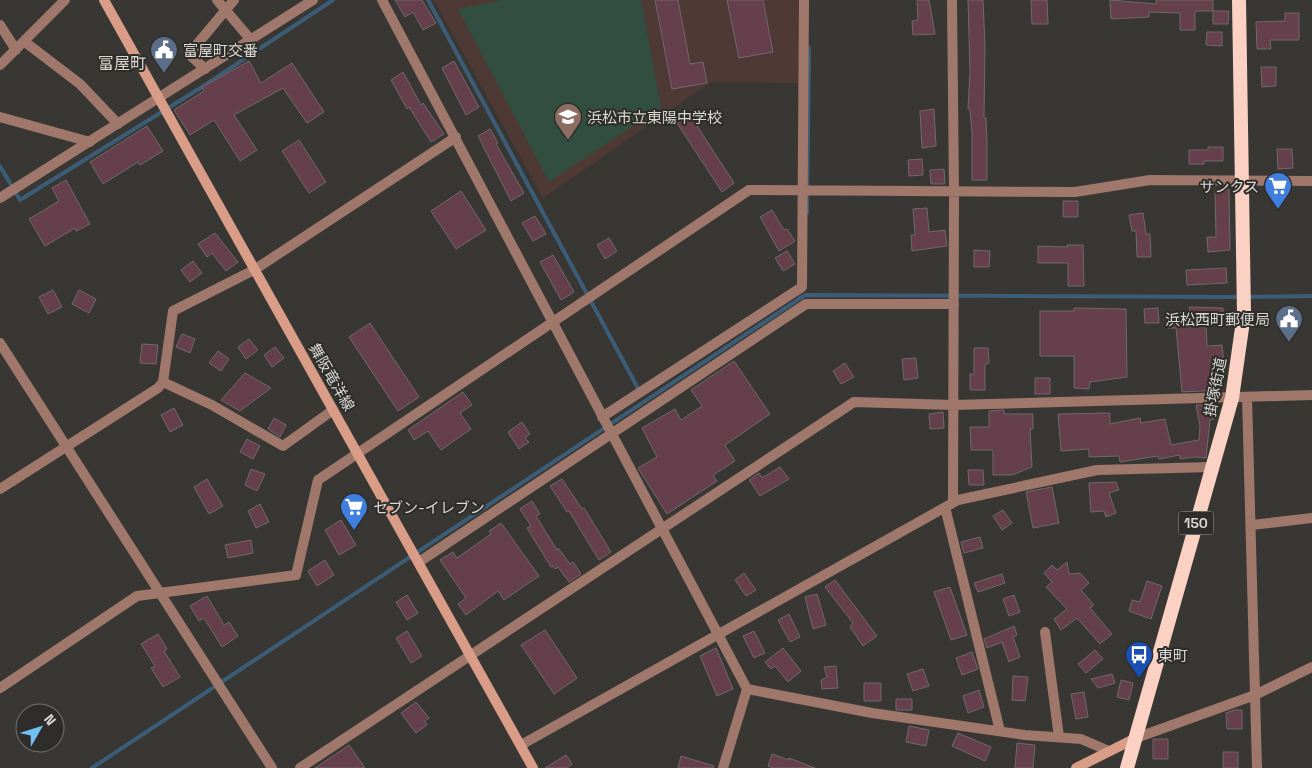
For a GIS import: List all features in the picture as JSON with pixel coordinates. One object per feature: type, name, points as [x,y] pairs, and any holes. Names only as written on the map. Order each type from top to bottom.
[{"type":"highway","name":"掛塚街道","points":[[1127,768],[1232,398],[1244,299],[1239,0]]},
{"type":"main road","name":"舞阪竜洋線","points":[[104,0],[533,768]]},
{"type":"main road","points":[[1076,768],[1136,738]]},
{"type":"street","points":[[0,64],[25,42],[65,0]]},
{"type":"street","points":[[217,0],[251,40]]},
{"type":"street","points":[[205,69],[189,54],[234,0]]},
{"type":"street","points":[[0,198],[313,0]]},
{"type":"street","points":[[382,0],[554,322],[717,636],[747,689],[723,768]]},
{"type":"street","points":[[602,417],[802,287],[804,0]]},
{"type":"street","points":[[952,0],[954,404],[949,505],[1000,731]]},
{"type":"street","points":[[0,25],[16,50]]},
{"type":"street","points":[[25,42],[80,84],[118,124]]},
{"type":"street","points":[[0,117],[90,142]]},
{"type":"street","points":[[0,489],[158,388],[163,382],[173,311],[254,270],[456,137]]},
{"type":"street","points":[[0,688],[138,596],[296,575],[318,480],[749,190],[1075,192],[1150,180],[1312,182]]},
{"type":"street","points":[[419,563],[806,304],[954,300]]},
{"type":"street","points":[[0,343],[272,768]]},
{"type":"street","points":[[163,382],[212,404],[283,446],[333,410]]},
{"type":"street","points":[[300,768],[854,402],[954,404],[1312,395]]},
{"type":"street","points":[[1247,397],[1252,526],[1257,768]]},
{"type":"street","points":[[521,745],[958,500],[1097,470],[1212,467]]},
{"type":"street","points":[[1252,526],[1312,518]]},
{"type":"street","points":[[1045,632],[1058,737]]},
{"type":"street","points":[[1136,738],[1255,695],[1312,667]]},
{"type":"street","points":[[747,689],[872,713],[1000,731],[1081,739],[1109,750]]},
{"type":"shaded area","name":"浜松市立東陽中学校","points":[[434,0],[799,0],[799,83],[711,82],[543,198]]},
{"type":"green space","points":[[502,0],[641,0],[661,107],[549,182],[458,9]]},
{"type":"building","points":[[395,0],[422,0],[436,23],[423,30],[413,12],[405,17]]},
{"type":"building","points":[[655,0],[678,0],[690,64],[703,62],[707,83],[672,89]]},
{"type":"building","points":[[727,0],[763,0],[773,52],[739,58]]},
{"type":"building","points":[[917,0],[929,0],[935,34],[913,35],[912,21],[918,20]]},
{"type":"building","points":[[968,0],[983,0],[985,45],[984,118],[986,118],[987,180],[972,180],[972,134],[970,109],[968,109],[970,71]]},
{"type":"building","points":[[1031,0],[1047,0],[1048,24],[1032,24]]},
{"type":"building","points":[[1110,0],[1156,4],[1156,0],[1213,0],[1213,11],[1195,11],[1195,30],[1180,30],[1180,13],[1149,12],[1149,17],[1111,19]]},
{"type":"building","points":[[1213,11],[1229,11],[1228,24],[1213,24]]},
{"type":"building","points":[[1285,13],[1299,13],[1299,40],[1270,40],[1271,49],[1257,49],[1256,22],[1285,21]]},
{"type":"building","points":[[1207,32],[1222,32],[1222,46],[1206,45]]},
{"type":"building","points":[[249,61],[261,83],[292,63],[324,112],[307,123],[283,88],[234,115],[257,150],[240,161],[214,120],[190,135],[174,110],[204,91],[202,87]]},
{"type":"building","points":[[454,61],[479,107],[466,115],[442,68]]},
{"type":"building","points":[[1261,67],[1276,67],[1276,86],[1262,87]]},
{"type":"building","points":[[403,72],[421,105],[423,103],[444,134],[431,142],[409,107],[407,109],[391,80]]},
{"type":"building","points":[[934,109],[936,146],[922,148],[920,111]]},
{"type":"building","points":[[690,115],[734,183],[722,192],[677,123]]},
{"type":"building","points":[[147,126],[163,151],[140,165],[138,162],[103,184],[90,162]]},
{"type":"building","points":[[490,129],[498,143],[496,144],[524,193],[511,201],[478,136]]},
{"type":"building","points":[[299,140],[326,182],[309,193],[282,151]]},
{"type":"building","points":[[1208,147],[1223,147],[1223,161],[1204,161],[1204,164],[1189,164],[1189,150],[1208,150]]},
{"type":"building","points":[[1277,149],[1292,149],[1293,168],[1278,169]]},
{"type":"building","points":[[922,159],[923,175],[909,176],[908,160]]},
{"type":"building","points":[[944,169],[945,184],[931,184],[930,170]]},
{"type":"building","points":[[66,180],[90,224],[76,231],[75,228],[45,246],[29,219],[59,201],[52,188]]},
{"type":"building","points":[[1229,189],[1230,250],[1208,252],[1207,237],[1216,237],[1215,190]]},
{"type":"building","points":[[461,191],[486,230],[456,249],[431,211]]},
{"type":"building","points":[[1063,201],[1078,201],[1078,217],[1063,217]]},
{"type":"building","points":[[927,208],[929,232],[945,230],[947,246],[912,251],[911,235],[915,235],[913,209]]},
{"type":"building","points":[[772,210],[784,230],[787,229],[795,241],[779,251],[760,217]]},
{"type":"building","points":[[1143,213],[1146,234],[1150,234],[1151,257],[1137,257],[1136,231],[1132,231],[1129,215]]},
{"type":"building","points":[[535,216],[546,234],[533,241],[522,223]]},
{"type":"building","points":[[215,233],[238,262],[226,271],[212,253],[207,257],[198,244]]},
{"type":"building","points":[[609,238],[617,251],[605,259],[597,245]]},
{"type":"building","points":[[1067,245],[1083,245],[1084,286],[1068,286],[1068,263],[1038,263],[1038,246],[1068,247]]},
{"type":"building","points":[[974,250],[990,251],[989,267],[974,267]]},
{"type":"building","points":[[787,251],[795,264],[783,271],[775,258]]},
{"type":"building","points":[[553,255],[574,292],[561,300],[540,262]]},
{"type":"building","points":[[193,261],[202,273],[190,282],[181,270]]},
{"type":"building","points":[[1226,268],[1227,283],[1187,285],[1186,270]]},
{"type":"building","points":[[53,290],[62,307],[48,314],[39,297]]},
{"type":"building","points":[[79,290],[96,299],[89,313],[72,304]]},
{"type":"building","points":[[1189,307],[1223,308],[1223,323],[1206,324],[1207,346],[1222,345],[1224,366],[1219,367],[1220,390],[1182,392],[1176,328],[1168,328],[1167,313],[1190,312]]},
{"type":"building","points":[[1074,308],[1126,309],[1127,377],[1090,382],[1089,389],[1074,388],[1074,356],[1040,356],[1040,311],[1074,311]]},
{"type":"building","points":[[1158,308],[1159,323],[1145,323],[1144,309]]},
{"type":"building","points":[[370,323],[419,397],[398,411],[349,337]]},
{"type":"building","points":[[182,334],[195,339],[190,353],[176,347]]},
{"type":"building","points":[[249,339],[258,350],[246,359],[238,347]]},
{"type":"building","points":[[142,344],[158,345],[156,364],[140,363]]},
{"type":"building","points":[[275,347],[284,358],[272,367],[264,355]]},
{"type":"building","points":[[974,348],[988,348],[989,363],[985,364],[985,390],[970,390],[970,374],[974,374]]},
{"type":"building","points":[[218,351],[229,359],[221,371],[209,363]]},
{"type":"building","points":[[916,358],[918,378],[904,380],[902,359]]},
{"type":"building","points":[[734,361],[770,414],[725,445],[735,461],[713,475],[717,481],[667,514],[638,468],[657,457],[642,428],[675,409],[681,420],[702,406],[691,390]]},
{"type":"building","points":[[845,363],[854,377],[841,384],[833,371]]},
{"type":"building","points":[[245,373],[271,388],[240,411],[221,400]]},
{"type":"building","points":[[1035,378],[1050,378],[1050,394],[1035,394]]},
{"type":"building","points":[[463,392],[472,405],[460,413],[471,429],[441,450],[428,431],[414,440],[408,430]]},
{"type":"building","points":[[1196,405],[1211,405],[1214,419],[1210,420],[1206,458],[1180,459],[1180,455],[1159,459],[1158,456],[1120,462],[1119,456],[1089,457],[1089,449],[1061,451],[1058,414],[1110,413],[1110,424],[1140,418],[1141,423],[1165,419],[1171,445],[1199,440],[1200,426]]},
{"type":"building","points":[[174,408],[183,425],[170,432],[161,415]]},
{"type":"building","points":[[1004,410],[1004,414],[1033,414],[1033,429],[1030,429],[1032,467],[1012,475],[993,475],[993,450],[971,450],[970,427],[989,427],[989,411]]},
{"type":"building","points":[[943,412],[944,428],[930,429],[929,414]]},
{"type":"building","points":[[274,418],[286,425],[280,437],[268,429]]},
{"type":"building","points":[[522,422],[530,434],[525,438],[529,442],[519,449],[508,432]]},
{"type":"building","points":[[247,439],[260,446],[253,459],[240,452]]},
{"type":"building","points":[[780,467],[789,479],[760,496],[749,480],[759,473],[762,478]]},
{"type":"building","points":[[251,469],[265,474],[257,491],[245,485]]},
{"type":"building","points":[[968,470],[983,470],[984,485],[969,485]]},
{"type":"building","points":[[207,479],[223,506],[209,514],[194,487]]},
{"type":"building","points":[[562,479],[582,509],[584,508],[611,552],[599,560],[569,511],[567,512],[550,486]]},
{"type":"building","points":[[1116,482],[1119,490],[1109,493],[1116,513],[1106,517],[1104,511],[1091,512],[1089,483]]},
{"type":"building","points":[[1052,487],[1059,523],[1033,528],[1026,492]]},
{"type":"building","points":[[532,501],[540,514],[536,516],[557,550],[558,548],[570,564],[573,562],[581,574],[569,582],[558,567],[555,569],[553,566],[551,567],[527,528],[531,526],[520,509]]},
{"type":"building","points":[[260,504],[269,522],[256,528],[248,511]]},
{"type":"building","points":[[1003,510],[1012,523],[1002,530],[993,516]]},
{"type":"building","points":[[341,520],[356,545],[339,555],[325,530]]},
{"type":"building","points":[[501,523],[539,576],[504,600],[498,591],[466,615],[458,604],[466,598],[440,560],[453,552],[457,558],[491,534],[489,531]]},
{"type":"building","points":[[980,537],[983,548],[964,553],[961,542]]},
{"type":"building","points":[[251,540],[253,553],[228,558],[225,545]]},
{"type":"building","points":[[325,560],[334,575],[317,586],[308,571]]},
{"type":"building","points":[[1067,562],[1069,574],[1080,573],[1089,583],[1081,590],[1094,605],[1090,608],[1112,634],[1100,644],[1077,618],[1061,630],[1054,619],[1067,609],[1046,587],[1052,582],[1044,573],[1052,565],[1057,570]]},
{"type":"building","points":[[744,573],[756,590],[746,596],[735,580]]},
{"type":"building","points":[[1002,574],[1005,583],[978,592],[974,583]]},
{"type":"building","points":[[835,580],[877,636],[863,646],[850,627],[853,623],[825,587]]},
{"type":"building","points":[[1147,581],[1162,586],[1151,619],[1129,611],[1132,600],[1140,602]]},
{"type":"building","points":[[950,587],[967,635],[951,640],[934,592]]},
{"type":"building","points":[[817,594],[826,625],[813,629],[805,597]]},
{"type":"building","points":[[407,595],[418,613],[407,620],[396,602]]},
{"type":"building","points":[[1014,595],[1020,612],[1009,616],[1003,599]]},
{"type":"building","points":[[207,596],[224,625],[229,622],[238,636],[222,647],[204,618],[199,621],[190,606]]},
{"type":"building","points":[[789,614],[800,637],[790,642],[778,620]]},
{"type":"building","points":[[1014,626],[1017,635],[1013,637],[1020,657],[1009,662],[1002,642],[987,648],[984,639]]},
{"type":"building","points":[[545,630],[577,678],[554,694],[521,645]]},
{"type":"building","points":[[407,631],[422,656],[411,663],[396,638]]},
{"type":"building","points":[[754,631],[765,653],[754,658],[743,636]]},
{"type":"building","points":[[158,634],[167,649],[164,651],[180,677],[163,687],[151,668],[155,666],[141,644]]},
{"type":"building","points":[[716,648],[733,689],[717,696],[700,656]]},
{"type":"building","points":[[783,648],[801,671],[788,682],[775,666],[771,669],[765,662]]},
{"type":"building","points":[[1095,650],[1103,659],[1086,673],[1078,664]]},
{"type":"building","points":[[972,652],[978,669],[962,675],[956,658]]},
{"type":"building","points":[[836,666],[838,688],[822,689],[821,680],[827,677],[824,667]]},
{"type":"building","points":[[923,669],[929,686],[913,691],[907,674]]},
{"type":"building","points":[[1112,674],[1115,683],[1098,688],[1091,679]]},
{"type":"building","points":[[1013,676],[1028,677],[1025,701],[1012,700]]},
{"type":"building","points":[[1121,680],[1133,683],[1129,700],[1117,697]]},
{"type":"building","points":[[864,683],[881,683],[881,701],[864,701]]},
{"type":"building","points":[[979,690],[984,707],[968,713],[963,696]]},
{"type":"building","points":[[1084,692],[1088,717],[1076,719],[1071,694]]},
{"type":"building","points":[[896,699],[912,699],[912,710],[896,710]]},
{"type":"building","points":[[416,702],[429,718],[425,721],[427,725],[416,733],[401,713]]},
{"type":"building","points":[[1242,710],[1242,729],[1227,729],[1226,713]]},
{"type":"building","points":[[909,726],[929,730],[926,746],[906,742]]},
{"type":"building","points":[[958,733],[991,747],[985,761],[952,746]]},
{"type":"building","points":[[1153,739],[1168,739],[1168,759],[1153,759]]},
{"type":"building","points":[[1017,743],[1035,745],[1033,768],[1015,768]]},
{"type":"building","points":[[349,745],[365,768],[315,768],[339,752]]},
{"type":"building","points":[[1223,752],[1238,752],[1238,768],[1223,768]]},
{"type":"building","points":[[772,754],[815,768],[773,768],[768,766]]},
{"type":"building","points":[[566,755],[572,764],[567,768],[545,768]]},
{"type":"building","points":[[681,756],[714,766],[713,768],[678,768]]},
{"type":"waterway","points":[[0,166],[20,200],[202,87],[333,0]]},
{"type":"waterway","points":[[428,0],[640,392]]},
{"type":"waterway","points":[[807,213],[809,48]]},
{"type":"waterway","points":[[92,768],[805,295],[1240,297]]},
{"type":"waterway","points":[[1247,297],[1312,296]]},
{"type":"place","name":"富屋町交番","points":[[164,74]]},
{"type":"place","name":"浜松市立東陽中学校","points":[[568,141]]},
{"type":"place","name":"サンクス","points":[[1278,210]]},
{"type":"place","name":"浜松西町郵便局","points":[[1289,343]]},
{"type":"place","name":"セブン-イレブン","points":[[354,531]]},
{"type":"place","name":"東町","points":[[1139,679]]},
{"type":"district","name":"富屋町","points":[[122,63]]}]
